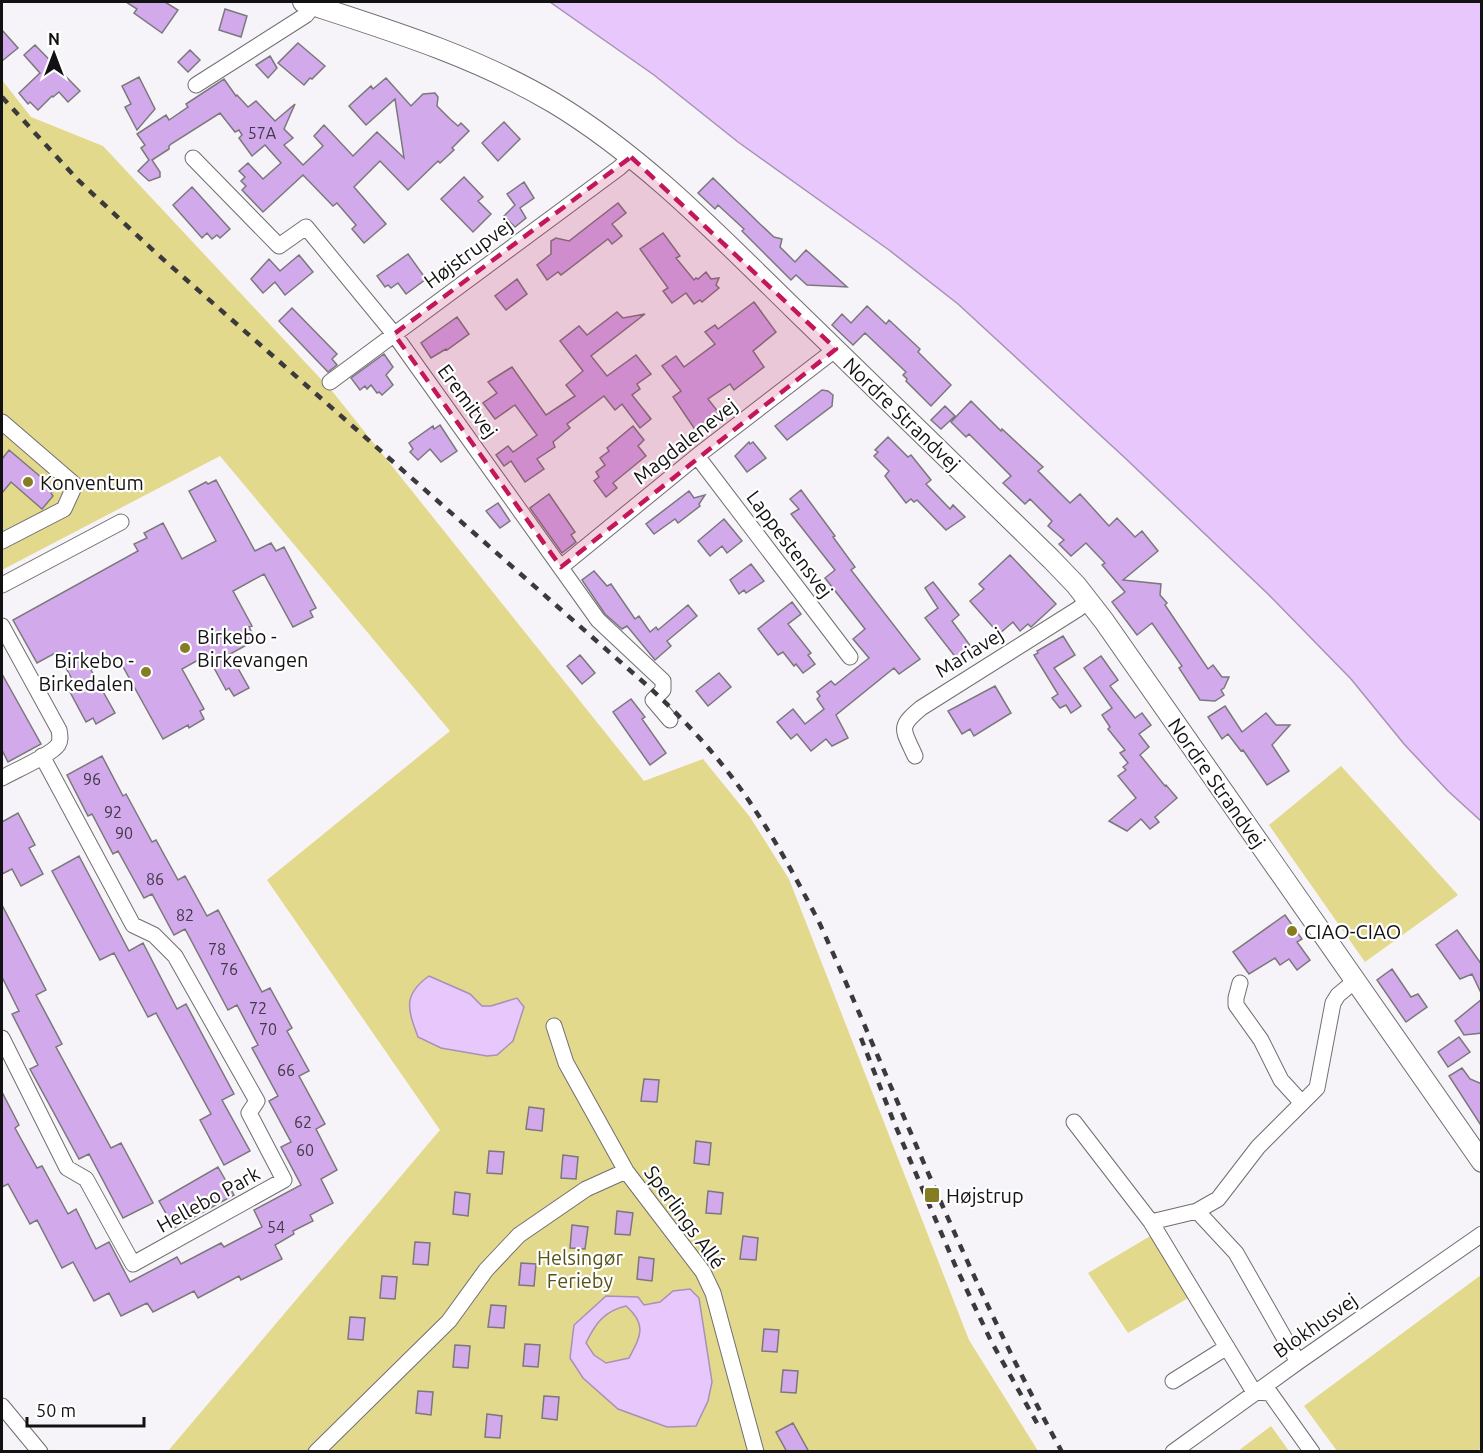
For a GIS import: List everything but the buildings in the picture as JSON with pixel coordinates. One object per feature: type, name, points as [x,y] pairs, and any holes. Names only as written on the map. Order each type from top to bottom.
[{"type":"main road","name":"Nordre Strandvej","points":[[309,3],[416,38],[491,69],[554,104],[631,156],[707,224],[1051,559],[1088,601],[1482,1162]]},
{"type":"street","name":"Nordre Strandvej","points":[[196,86],[306,15],[309,3]]},
{"type":"street","name":"Højstrupvej","points":[[330,382],[619,168],[631,156]]},
{"type":"street","name":"Eremitvej","points":[[193,158],[279,246],[306,226],[394,334],[598,620],[663,681],[663,690],[653,700],[670,720]]},
{"type":"street","name":"Magdalenevej","points":[[561,567],[697,456],[836,349]]},
{"type":"street","points":[[2,422],[75,484],[64,508],[2,541]]},
{"type":"street","name":"Lappestensvej","points":[[697,456],[850,657]]},
{"type":"street","points":[[2,585],[121,522]]},
{"type":"street","name":"Mariavej","points":[[915,756],[904,731],[904,724],[908,719],[940,695],[1088,601]]},
{"type":"street","points":[[2,626],[59,730],[60,742],[52,750],[2,778]]},
{"type":"street","name":"Hellebo Park","points":[[2,1038],[67,1168],[86,1179],[134,1264],[284,1180],[249,1113],[257,1101],[175,956],[154,935],[134,925],[42,756]]},
{"type":"street","points":[[1152,1222],[1197,1211],[1218,1199],[1258,1147],[1317,1088],[1333,1002],[1354,981]]},
{"type":"street","points":[[1240,983],[1236,1005],[1261,1040],[1281,1080],[1302,1103]]},
{"type":"street","points":[[554,1026],[566,1063],[626,1171]]},
{"type":"street","points":[[1074,1122],[1152,1222],[1254,1392],[1270,1393],[1312,1452]]},
{"type":"street","name":"Sperlings Allé","points":[[316,1452],[449,1321],[486,1270],[519,1235],[586,1189],[626,1171],[703,1272],[719,1314],[756,1452]]},
{"type":"street","points":[[1197,1211],[1236,1253],[1298,1362]]},
{"type":"street","name":"Blokhusvej","points":[[1173,1452],[1254,1392],[1482,1234]]},
{"type":"street","points":[[1173,1381],[1227,1347]]},
{"type":"street","points":[[2,1406],[40,1452]]},
{"type":"street","points":[[2,1424],[18,1426]]},
{"type":"highlighted area","points":[[631,157],[836,349],[561,567],[394,334]]},
{"type":"green space","name":"Helsingør Ferieby","points":[[2,80],[31,117],[103,146],[332,391],[644,781],[703,759],[750,817],[789,879],[969,1340],[1038,1451],[168,1451],[440,1130],[267,880],[450,731],[220,456],[2,570]],"holes":[[[470,994],[482,1006],[491,1006],[517,998],[463,1051],[441,1048]]]},
{"type":"green space","points":[[1341,766],[1458,895],[1365,962],[1269,825]]},
{"type":"green space","points":[[1152,1235],[1190,1297],[1128,1333],[1088,1273]]},
{"type":"green space","points":[[1481,1275],[1481,1448],[1476,1452],[1337,1451],[1304,1406]]},
{"type":"green space","points":[[1271,1426],[1289,1451],[1238,1451]]},
{"type":"shaded area","points":[[550,2],[1481,2],[1481,821],[1448,791],[1404,744],[1351,679],[1268,594],[958,304],[889,250],[738,142],[654,75]]},
{"type":"shaded area","points":[[429,976],[470,994],[482,1006],[491,1006],[517,998],[524,1007],[513,1041],[497,1055],[487,1056],[441,1048],[418,1037],[410,1011],[411,997],[420,983]]},
{"type":"shaded area","points":[[690,1289],[699,1298],[712,1382],[708,1401],[696,1426],[667,1427],[618,1409],[583,1378],[570,1358],[574,1325],[606,1296],[638,1297],[644,1305],[660,1302],[673,1291]],"holes":[[[626,1306],[640,1325],[640,1331],[629,1358],[606,1363],[594,1355],[586,1343],[601,1319],[612,1311]]]},
{"type":"railway","points":[[2,97],[78,180],[156,253],[650,688],[693,731],[732,777],[772,837],[819,922],[965,1256],[1062,1452]]},
{"type":"railway","points":[[861,1038],[893,1120],[955,1265],[991,1341],[1038,1425]]},
{"type":"place","name":"Konventum","points":[[28,482]]},
{"type":"place","name":"Birkebo - Birkevangen","points":[[185,648]]},
{"type":"place","name":"Birkebo - Birkedalen","points":[[146,672]]},
{"type":"place","name":"CIAO-CIAO","points":[[1292,931]]},
{"type":"place","name":"Højstrup","points":[[932,1195]]}]
